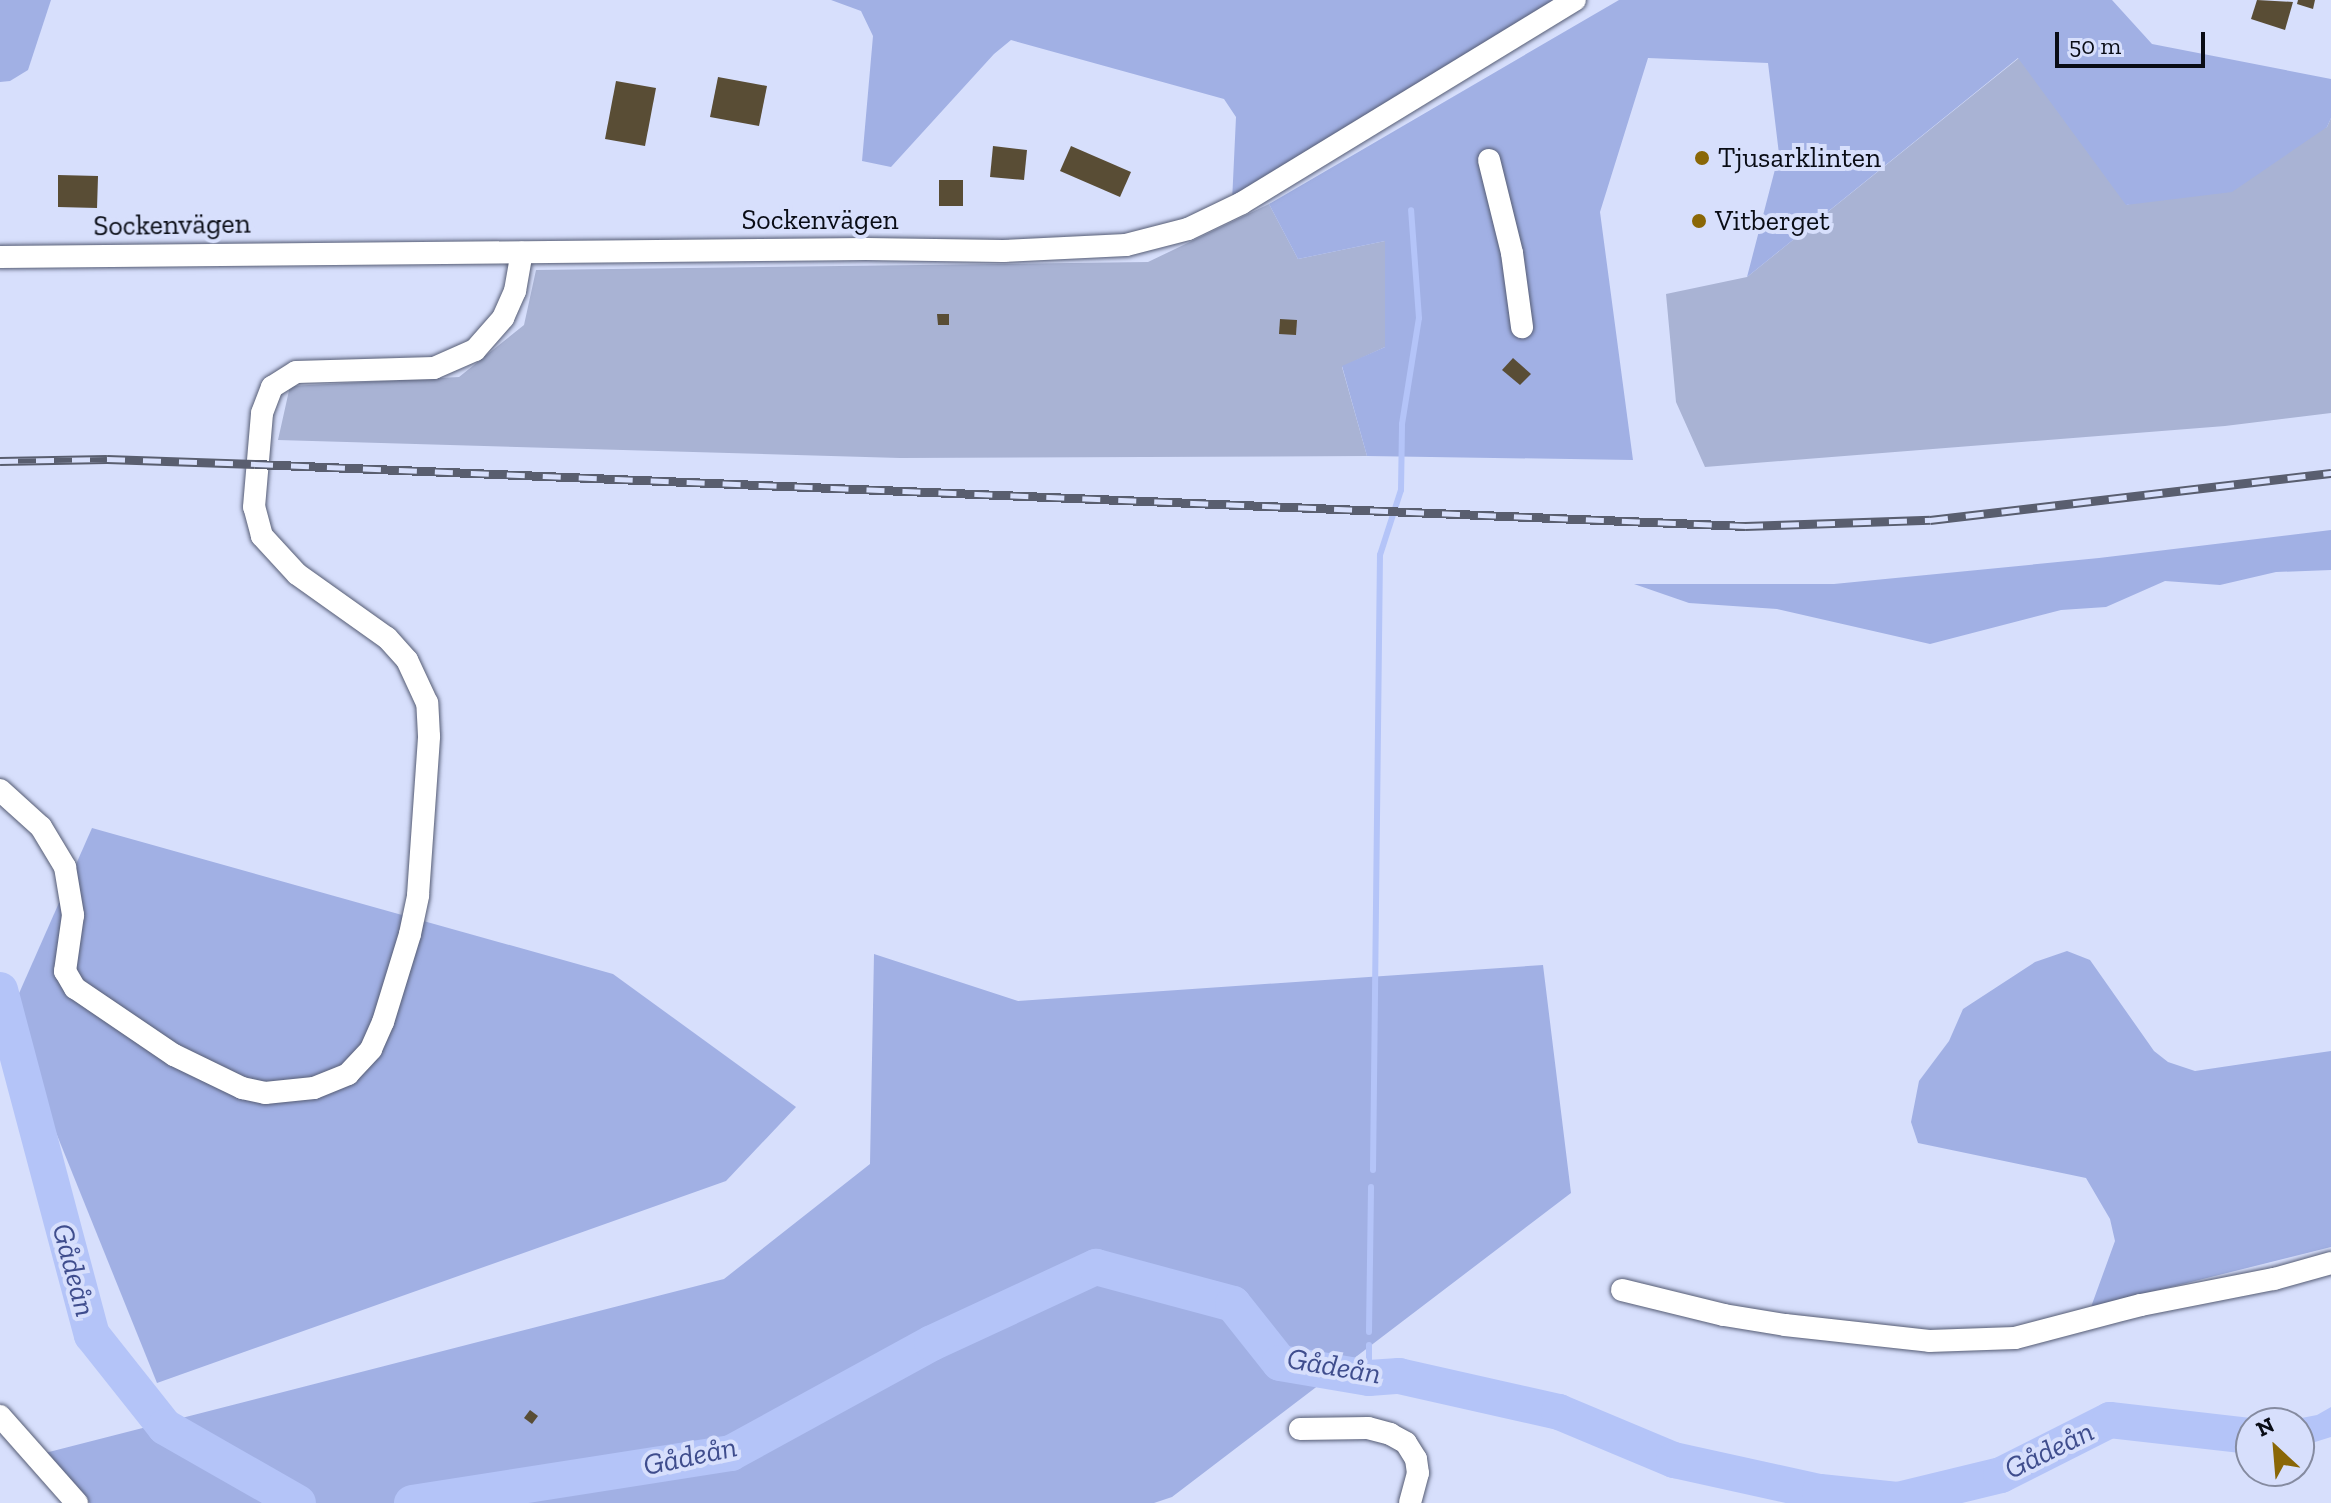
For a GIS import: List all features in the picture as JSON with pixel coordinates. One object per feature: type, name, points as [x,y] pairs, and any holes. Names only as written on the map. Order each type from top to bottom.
[{"type":"street","name":"Sockenvägen","points":[[0,257],[1003,251],[1092,249],[1154,240],[1188,229],[1242,203],[1575,0]]},
{"type":"street","points":[[1489,160],[1512,253],[1522,327]]},
{"type":"street","points":[[0,790],[41,827],[65,867],[73,915],[65,971],[75,988],[174,1055],[242,1088],[265,1093],[314,1088],[348,1074],[371,1049],[383,1022],[410,934],[419,879],[429,736],[427,703],[407,660],[387,638],[297,574],[262,536],[254,507],[254,477],[262,413],[272,387],[296,372],[434,368],[475,350],[503,318],[515,291],[522,253]]},
{"type":"street","points":[[1622,1290],[1724,1315],[1785,1325],[1929,1341],[2000,1339],[2331,1263]]},
{"type":"street","points":[[1,1420],[77,1503]]},
{"type":"street","points":[[1300,1429],[1368,1428],[1390,1434],[1406,1443],[1416,1459],[1418,1473],[1410,1503]]},
{"type":"shaded area","points":[[0,0],[51,0],[28,70],[10,81],[0,82]]},
{"type":"shaded area","points":[[831,0],[1567,0],[1232,202],[1236,117],[1224,99],[1011,40],[994,54],[891,167],[862,161],[873,36],[861,11]]},
{"type":"shaded area","points":[[1619,0],[2112,0],[2152,44],[2331,79],[2331,118],[2327,127],[2232,192],[2126,205],[2018,58],[1747,277],[1779,154],[1768,63],[1648,58],[1600,212],[1633,460],[1367,456],[1342,366],[1385,347],[1385,241],[1298,259],[1269,204]]},
{"type":"shaded area","points":[[2019,58],[2127,205],[2327,127],[2331,118],[2331,413],[2225,426],[1705,467],[1676,402],[1666,294],[1747,277]]},
{"type":"shaded area","points":[[1269,204],[1298,259],[1385,241],[1385,347],[1342,367],[1367,456],[900,458],[278,440],[290,386],[459,377],[524,325],[536,270],[1148,262]]},
{"type":"shaded area","points":[[2331,530],[2331,570],[2276,572],[2220,585],[2165,581],[2106,607],[2061,610],[1930,644],[1777,609],[1689,603],[1634,584],[1834,584],[2099,558]]},
{"type":"shaded area","points":[[92,828],[613,974],[796,1107],[726,1181],[157,1383],[9,1016]]},
{"type":"shaded area","points":[[2067,951],[2090,960],[2154,1051],[2168,1062],[2195,1071],[2331,1051],[2331,1247],[2091,1307],[2115,1241],[2110,1219],[2086,1178],[1918,1143],[1911,1122],[1919,1081],[1949,1041],[1963,1009],[2035,962]]},
{"type":"shaded area","points":[[874,954],[1018,1001],[1543,965],[1571,1193],[1172,1497],[1154,1503],[90,1503],[45,1453],[724,1279],[870,1164]]},
{"type":"shaded area","points":[[2331,1407],[2331,1437],[2315,1442],[2315,1415]]},
{"type":"building","points":[[2257,0],[2293,2],[2285,30],[2251,19]]},
{"type":"building","points":[[2298,0],[2315,0],[2313,9],[2297,4]]},
{"type":"building","points":[[718,77],[767,86],[759,126],[710,117]]},
{"type":"building","points":[[616,81],[656,88],[645,146],[605,139]]},
{"type":"building","points":[[993,146],[1027,150],[1024,180],[990,177]]},
{"type":"building","points":[[1071,146],[1131,172],[1120,197],[1060,171]]},
{"type":"building","points":[[58,175],[98,176],[97,208],[58,207]]},
{"type":"building","points":[[939,180],[963,180],[963,206],[939,206]]},
{"type":"building","points":[[937,314],[949,314],[949,325],[938,325]]},
{"type":"building","points":[[1280,319],[1297,320],[1296,335],[1279,334]]},
{"type":"building","points":[[1513,358],[1531,374],[1520,385],[1502,370]]},
{"type":"building","points":[[530,1410],[538,1416],[532,1424],[524,1418]]},
{"type":"waterway","points":[[1373,1170],[1380,555],[1401,490],[1402,424],[1419,318],[1411,210]]},
{"type":"waterway","name":"Gådeån","points":[[0,990],[92,1335],[165,1427],[298,1503]]},
{"type":"waterway","points":[[1369,1332],[1371,1187]]},
{"type":"waterway","name":"Gådeån","points":[[412,1503],[731,1453],[932,1343],[1096,1267],[1233,1304],[1280,1363],[1369,1378],[1399,1376],[1559,1412],[1674,1460],[1820,1492],[1898,1500],[2001,1475],[2110,1420],[2235,1434]]},
{"type":"waterway","points":[[1369,1345],[1369,1378]]},
{"type":"railway","points":[[0,461],[107,459],[255,464],[1745,526],[1930,520],[2331,473]]},
{"type":"place","name":"Tjusarklinten","points":[[1702,158]]},
{"type":"place","name":"Vitberget","points":[[1699,221]]}]
